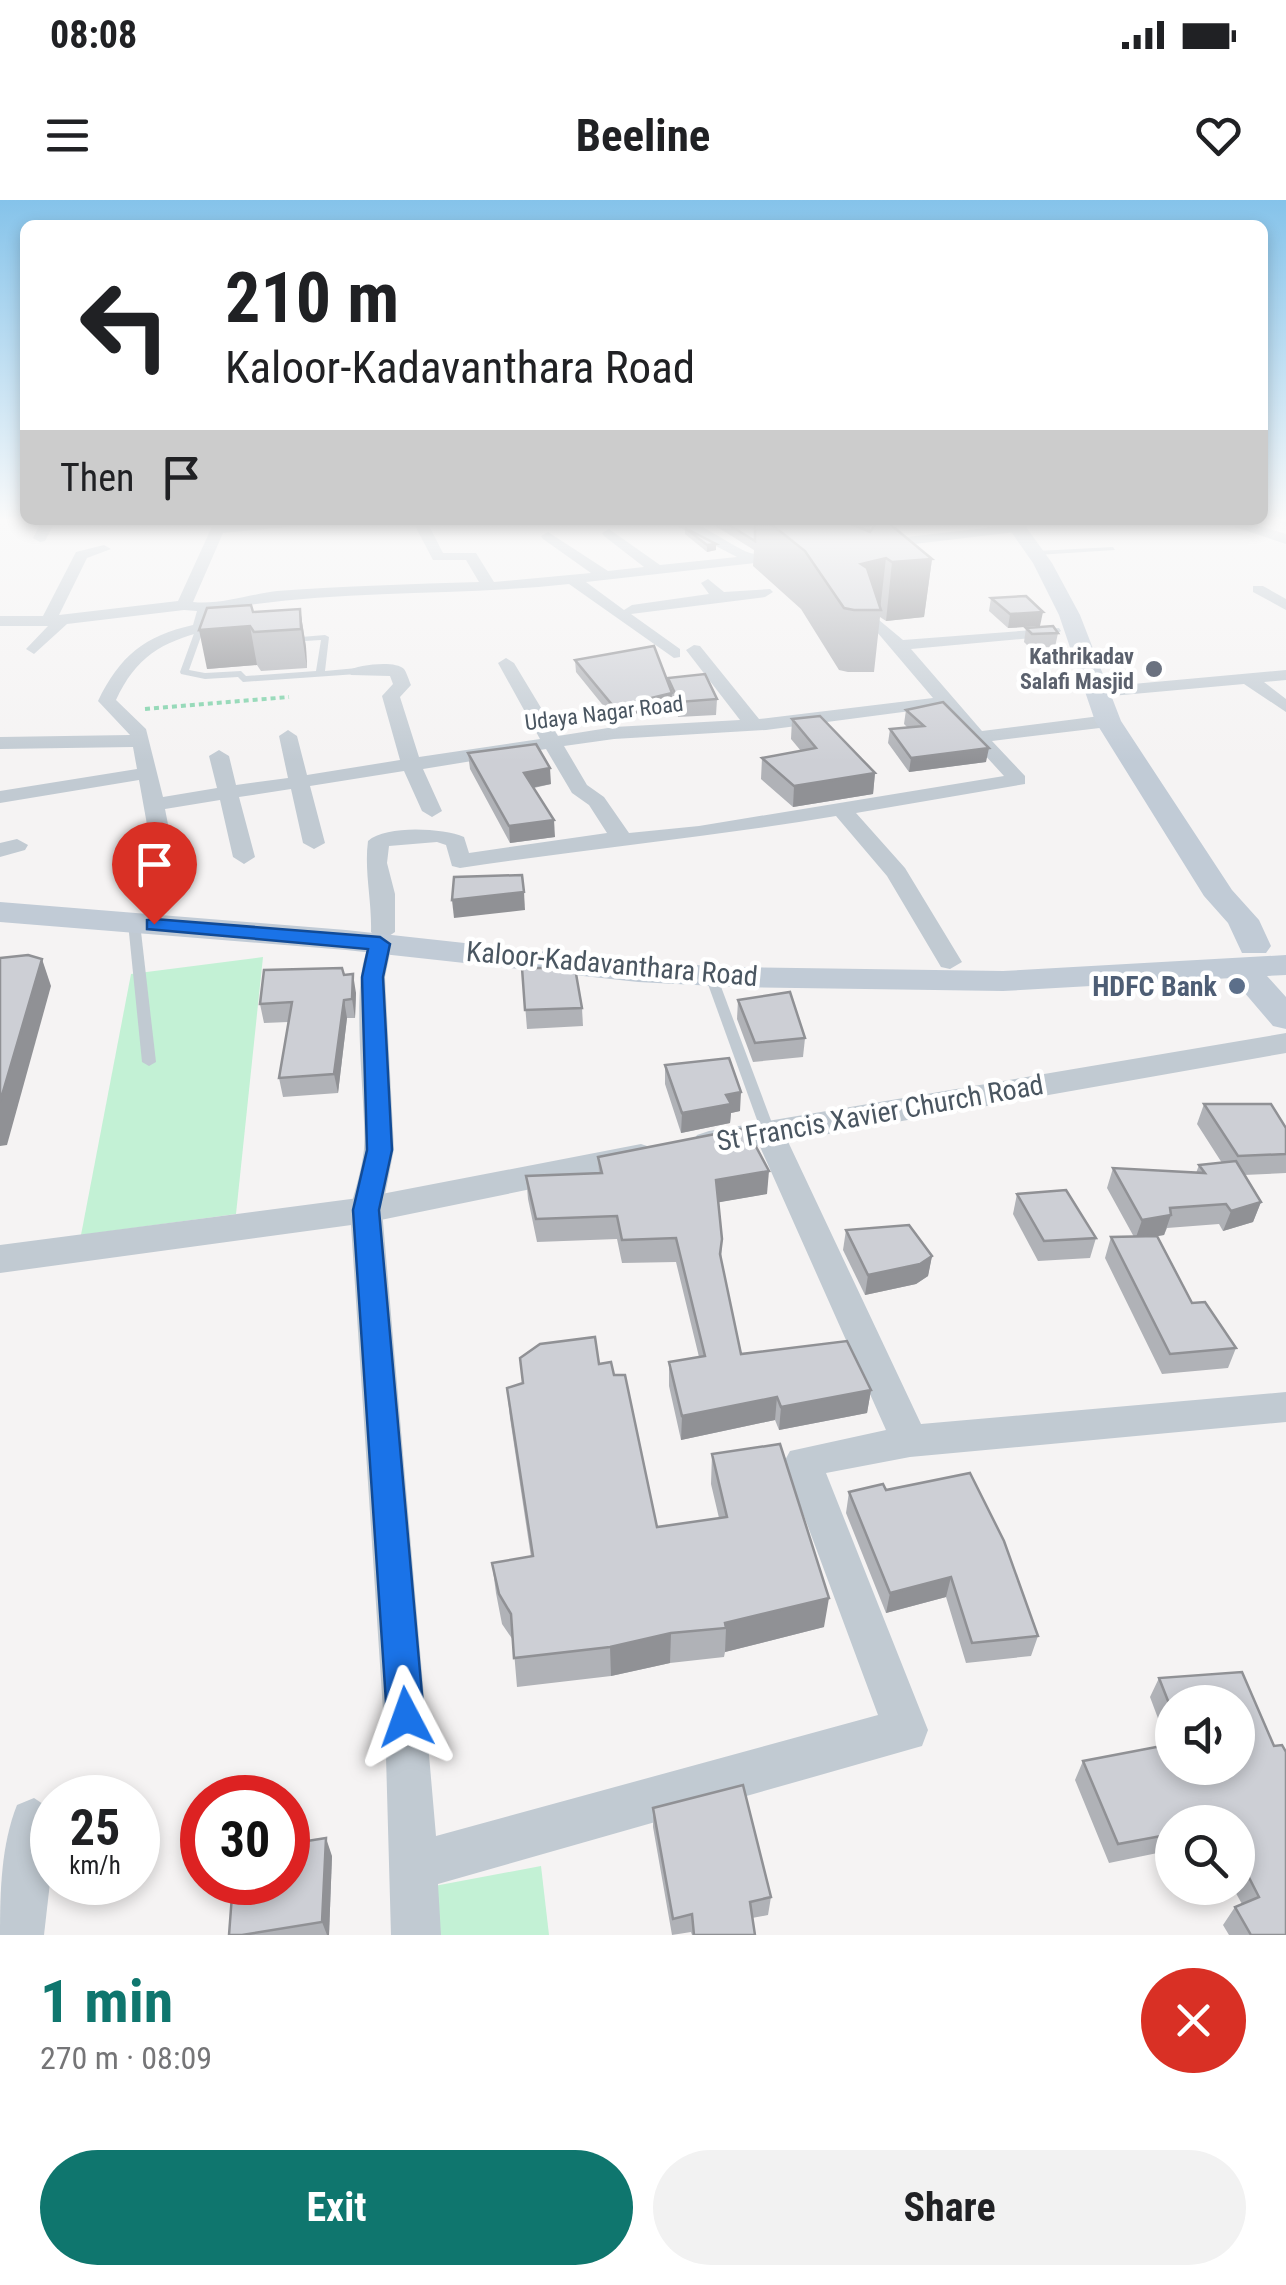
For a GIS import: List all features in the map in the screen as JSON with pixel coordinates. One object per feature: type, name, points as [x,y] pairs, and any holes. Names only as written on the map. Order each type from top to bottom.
[{"type":"main road","points":[[1058,600],[1100,692],[1108,722],[1220,896],[1217,920],[1260,956],[1286,997]]},
{"type":"main road","name":"Kaloor-Kadavanthara Road","points":[[0,898],[148,919]]},
{"type":"main road","name":"Kaloor-Kadavanthara Road","points":[[0,912],[148,919],[687,959],[950,962],[1260,956]]},
{"type":"main road","name":"Kaloor-Kadavanthara Road","points":[[381,938],[638,972],[711,976],[1003,981],[1260,956]]},
{"type":"main road","points":[[1260,956],[1286,1018]]},
{"type":"street","points":[[34,649],[55,620],[63,600]]},
{"type":"street","points":[[184,605],[186,600]]},
{"type":"street","points":[[0,621],[55,620],[184,605],[206,608],[248,600]]},
{"type":"street","points":[[601,600],[674,653]]},
{"type":"street","points":[[632,610],[700,600]]},
{"type":"street","points":[[148,919],[167,875],[156,804],[137,730],[107,701],[143,647],[157,637],[203,636],[206,608]]},
{"type":"street","points":[[506,663],[579,790],[597,801],[623,840],[699,832],[1018,780],[941,702],[900,645],[879,625]]},
{"type":"street","points":[[900,645],[1053,631]]},
{"type":"street","points":[[694,650],[753,724]]},
{"type":"street","points":[[357,671],[397,671],[402,685],[392,696],[412,767],[432,811]]},
{"type":"street","points":[[1100,692],[1286,675]]},
{"type":"street","points":[[1248,679],[1286,708]]},
{"type":"street","name":"Udaya Nagar Road","points":[[156,804],[614,733],[753,724],[941,702]]},
{"type":"street","points":[[978,738],[1108,722]]},
{"type":"street","points":[[288,736],[314,843]]},
{"type":"street","points":[[0,743],[141,740]]},
{"type":"street","points":[[219,756],[244,857]]},
{"type":"street","points":[[0,797],[147,773]]},
{"type":"street","points":[[842,810],[897,873],[950,962]]},
{"type":"street","points":[[416,1935],[409,1756],[366,1210],[379,1150],[372,977],[381,938],[384,894],[376,863],[379,841],[440,835],[456,842],[460,861],[621,837]]},
{"type":"street","name":"St Francis Xavier Church Road","points":[[0,1260],[366,1210],[768,1131],[1286,1043]]},
{"type":"street","points":[[768,1131],[910,1441]]},
{"type":"street","points":[[413,1867],[906,1730],[803,1462],[910,1441],[1286,1407]]},
{"type":"street","points":[[19,1935],[30,1852]]},
{"type":"lane","points":[[203,636],[184,672],[241,674],[244,680],[357,671]]},
{"type":"lane","points":[[273,640],[324,638],[320,673]]},
{"type":"lane","points":[[148,919],[149,1062]]},
{"type":"lane","points":[[711,976],[768,1131]]},
{"type":"path","points":[[117,711],[288,697]]},
{"type":"green space","points":[[263,957],[236,1214],[81,1235],[131,974]]},
{"type":"green space","points":[[541,1866],[549,1935],[431,1935],[429,1887]]},
{"type":"building","points":[[839,600],[878,600],[881,610],[854,610],[844,608]]},
{"type":"building","points":[[993,600],[1030,600],[1043,612],[1010,614]]},
{"type":"building","points":[[251,605],[253,612],[300,609],[301,629],[254,632],[250,626],[199,630],[207,608]]},
{"type":"building","points":[[1053,626],[1058,633],[1032,634],[1026,628]]},
{"type":"building","points":[[654,646],[672,693],[614,707],[575,660]]},
{"type":"building","points":[[705,674],[717,699],[679,702],[668,678]]},
{"type":"building","points":[[943,702],[989,748],[911,758],[890,729],[924,726],[906,710]]},
{"type":"building","points":[[820,716],[875,773],[794,786],[762,758],[816,748],[792,719]]},
{"type":"building","points":[[536,744],[550,768],[524,773],[554,820],[509,826],[468,753]]},
{"type":"building","points":[[522,875],[524,892],[452,900],[454,877]]},
{"type":"building","points":[[28,955],[42,959],[0,1102],[0,958]]},
{"type":"building","points":[[342,968],[344,975],[353,974],[352,999],[344,1000],[334,1074],[279,1078],[292,1002],[260,1004],[264,970]]},
{"type":"building","points":[[522,968],[575,968],[582,1008],[525,1010]]},
{"type":"building","points":[[790,992],[805,1038],[755,1043],[738,1000]]},
{"type":"building","points":[[729,1058],[741,1092],[726,1095],[731,1104],[682,1113],[665,1065]]},
{"type":"building","points":[[1204,1104],[1271,1104],[1286,1128],[1286,1154],[1238,1156]]},
{"type":"building","points":[[746,1128],[769,1171],[716,1180],[720,1254],[741,1354],[847,1341],[871,1390],[781,1407],[777,1397],[682,1416],[669,1362],[705,1356],[676,1238],[622,1240],[617,1216],[536,1219],[526,1176],[602,1173],[598,1157]]},
{"type":"building","points":[[1236,1161],[1261,1202],[1231,1211],[1226,1204],[1170,1208],[1171,1215],[1142,1220],[1113,1168],[1205,1173],[1199,1165]]},
{"type":"building","points":[[1066,1190],[1096,1238],[1044,1241],[1017,1194]]},
{"type":"building","points":[[909,1225],[932,1256],[920,1264],[868,1275],[846,1230]]},
{"type":"building","points":[[1157,1236],[1192,1303],[1205,1302],[1236,1348],[1170,1354],[1111,1237]]},
{"type":"building","points":[[595,1337],[599,1364],[611,1362],[614,1375],[625,1375],[657,1527],[727,1517],[712,1454],[780,1444],[829,1598],[725,1623],[726,1628],[514,1658],[511,1614],[499,1594],[492,1563],[533,1556],[507,1388],[523,1383],[520,1358],[540,1344]]},
{"type":"building","points":[[970,1473],[1004,1541],[1038,1636],[972,1643],[951,1577],[890,1593],[849,1492],[883,1484],[886,1490]]},
{"type":"building","points":[[1242,1672],[1248,1685],[1162,1685],[1159,1678]]},
{"type":"building","points":[[1255,1702],[1274,1746],[1282,1745],[1286,1752],[1286,1935],[1251,1935],[1235,1907],[1255,1905],[1259,1897],[1255,1889],[1255,1805],[1155,1805],[1155,1837],[1118,1844],[1083,1761],[1155,1747],[1155,1785],[1255,1785]]},
{"type":"building","points":[[743,1785],[771,1897],[750,1902],[755,1935],[694,1935],[692,1914],[673,1919],[653,1808]]},
{"type":"building","points":[[326,1838],[322,1922],[229,1935],[231,1905],[310,1905],[310,1841]]},
{"type":"place","name":"Kathrikadav Salafi Masjid","points":[[1154,669]]},
{"type":"place","name":"HDFC Bank","points":[[1237,986]]},
{"type":"route","points":[[154,924],[380,944],[372,977],[379,1150],[366,1210],[406,1717]]}]
